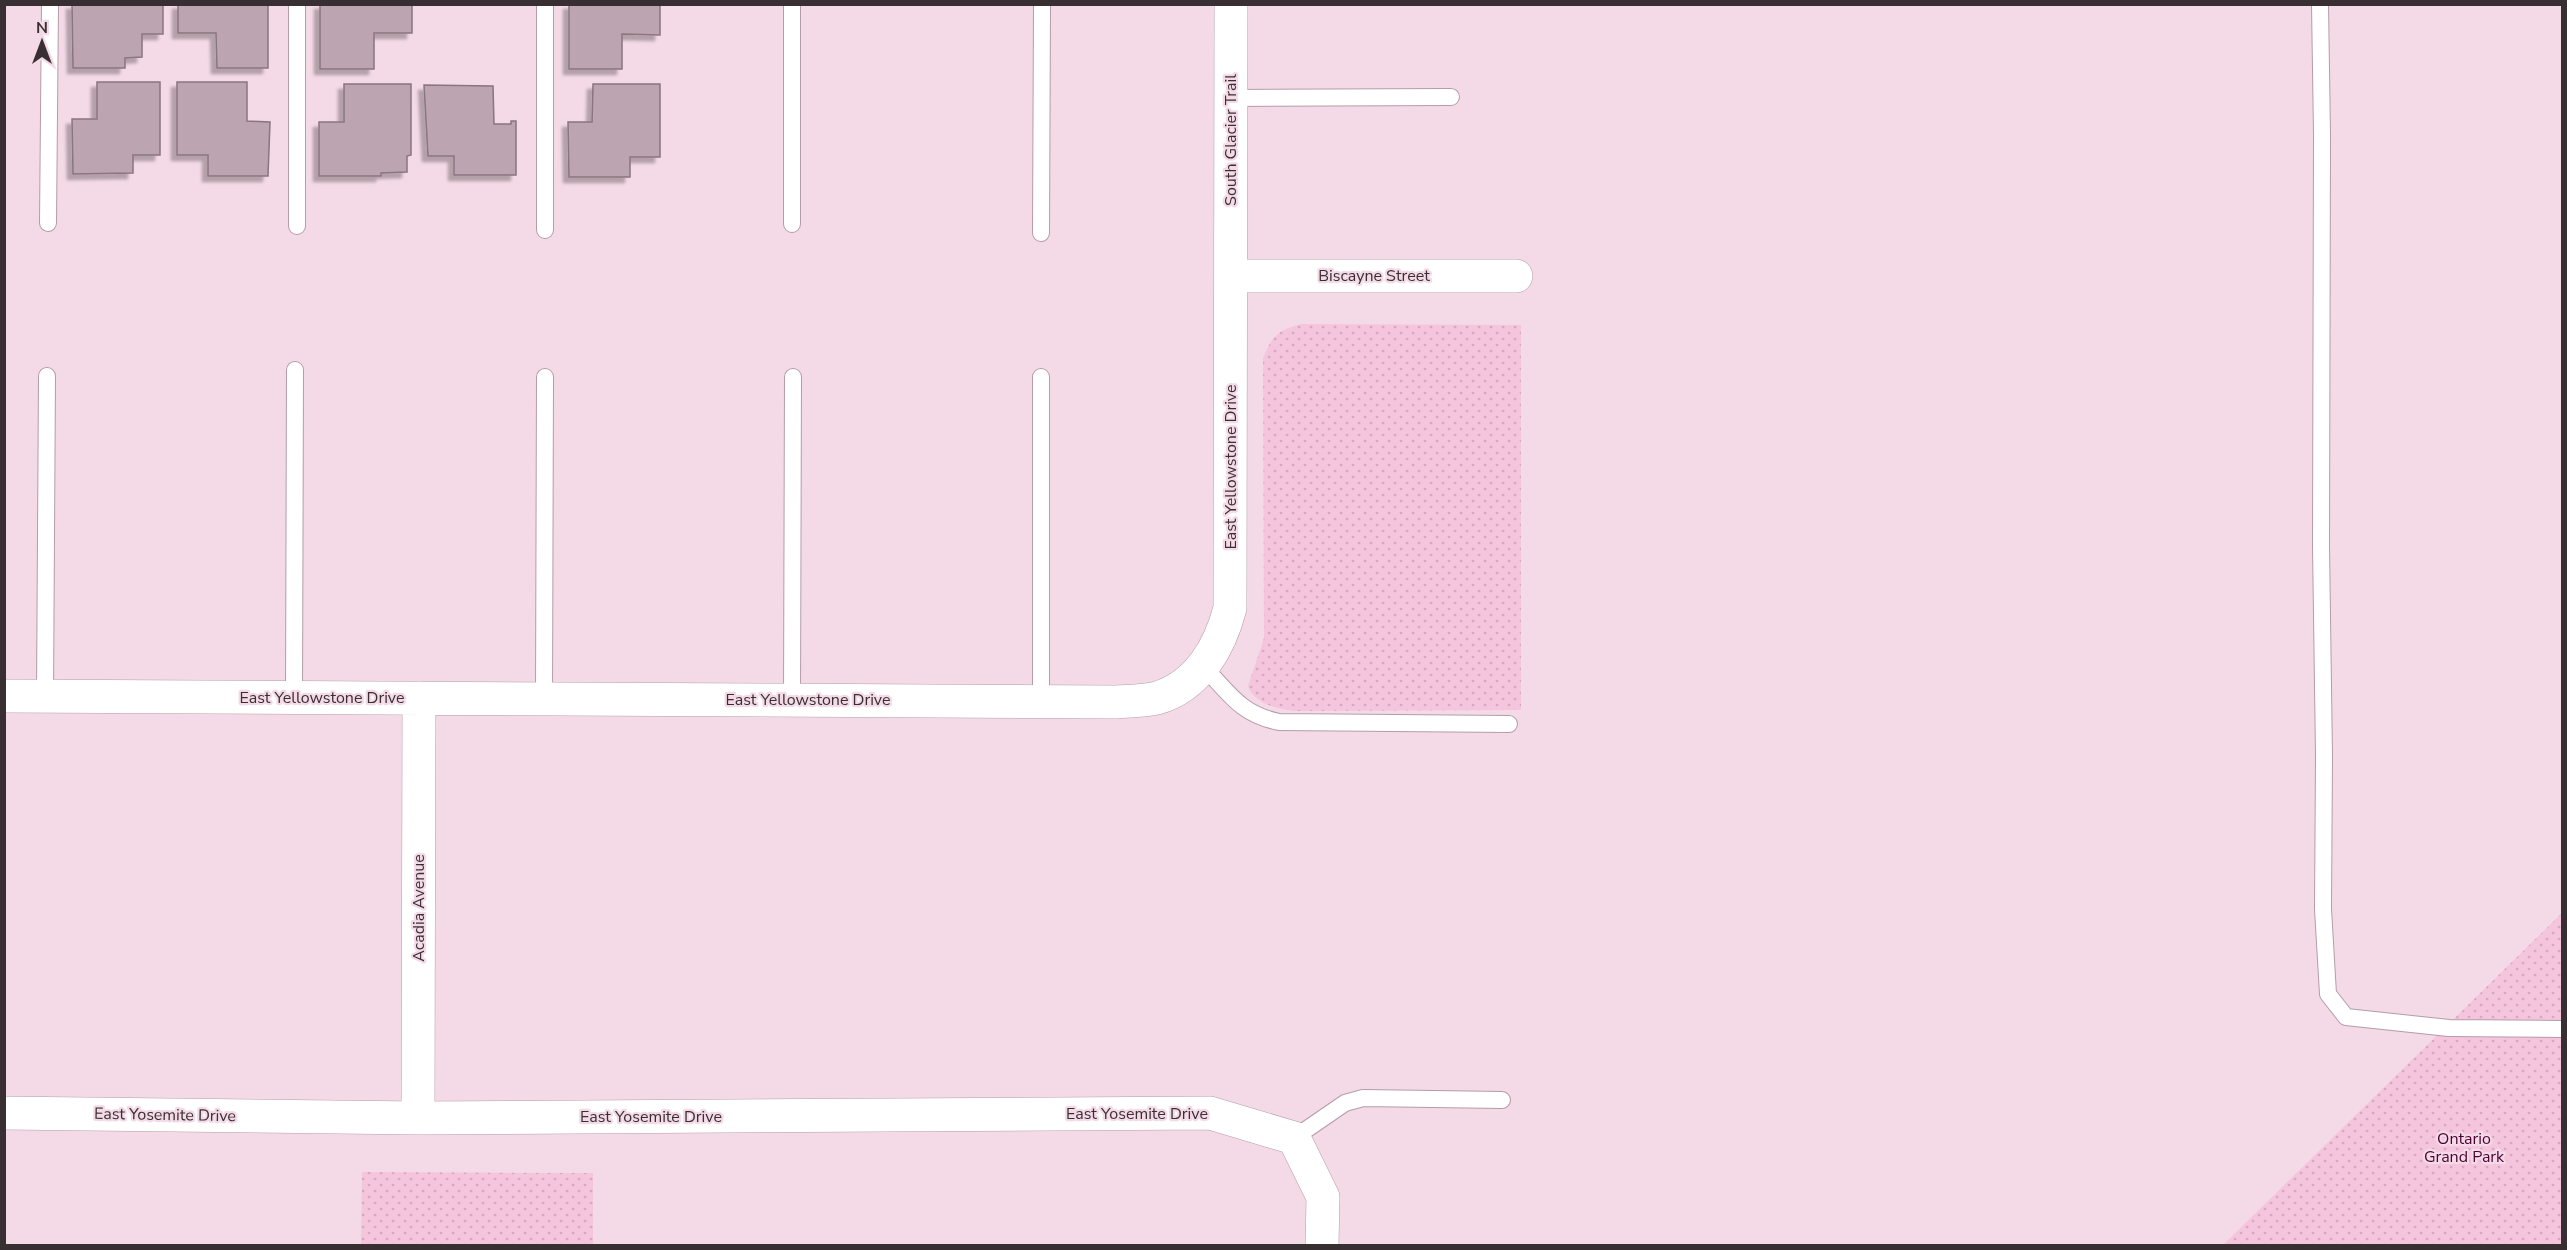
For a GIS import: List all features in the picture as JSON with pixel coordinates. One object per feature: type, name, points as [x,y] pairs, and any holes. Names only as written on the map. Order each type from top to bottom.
[{"type":"street","name":"South Glacier Trail","points":[[1231,4],[1231,276]]},
{"type":"street","name":"Biscayne Street","points":[[1231,276],[1516,276]]},
{"type":"street","name":"East Yellowstone Drive","points":[[4,696],[1041,702],[1138,701],[1158,697],[1180,687],[1203,666],[1218,645],[1230,608],[1231,276]]},
{"type":"street","name":"Acadia Avenue","points":[[418,1118],[419,698]]},
{"type":"street","name":"East Yosemite Drive","points":[[4,1113],[418,1118],[1210,1113],[1294,1137]]},
{"type":"street","points":[[1294,1137],[1323,1197],[1322,1245]]},
{"type":"lane","points":[[48,223],[50,4]]},
{"type":"lane","points":[[297,4],[297,226]]},
{"type":"lane","points":[[545,4],[545,230]]},
{"type":"lane","points":[[792,4],[792,224]]},
{"type":"lane","points":[[1041,233],[1042,4]]},
{"type":"lane","points":[[2320,4],[2323,159],[2321,546],[2324,756],[2323,909],[2328,994],[2346,1017],[2449,1028],[2562,1029]]},
{"type":"lane","points":[[1231,98],[1451,97]]},
{"type":"lane","points":[[294,697],[295,370]]},
{"type":"lane","points":[[45,696],[48,376]]},
{"type":"lane","points":[[792,700],[793,376]]},
{"type":"lane","points":[[1041,376],[1041,702]]},
{"type":"lane","points":[[544,699],[545,377]]},
{"type":"lane","points":[[1203,666],[1244,710],[1260,718],[1279,722],[1509,724]]},
{"type":"lane","points":[[1294,1137],[1346,1103],[1363,1098],[1502,1100]]},
{"type":"green space","points":[[1301,324],[1521,325],[1521,710],[1293,711],[1266,704],[1251,692],[1248,686],[1264,638],[1263,358],[1277,335]]},
{"type":"green space","name":"Ontario Grand Park","points":[[2562,913],[2562,1245],[2223,1245]]},
{"type":"green space","points":[[362,1172],[593,1173],[593,1245],[361,1245]]},
{"type":"building","points":[[72,4],[163,4],[163,34],[142,34],[142,57],[125,58],[125,68],[73,68]]},
{"type":"building","points":[[178,4],[268,4],[268,68],[217,68],[216,33],[178,33]]},
{"type":"building","points":[[320,4],[412,4],[412,33],[374,33],[374,69],[320,69]]},
{"type":"building","points":[[569,4],[660,4],[660,35],[622,34],[622,69],[569,69]]},
{"type":"building","points":[[97,82],[160,82],[160,155],[133,155],[133,173],[73,174],[72,119],[97,119]]},
{"type":"building","points":[[177,82],[247,82],[247,121],[270,122],[268,176],[208,176],[208,155],[177,155]]},
{"type":"building","points":[[344,84],[411,84],[411,155],[407,156],[407,172],[381,173],[381,176],[319,176],[319,122],[344,122]]},
{"type":"building","points":[[593,84],[660,84],[660,157],[630,157],[630,177],[569,177],[568,122],[592,122]]},
{"type":"building","points":[[424,85],[493,86],[494,124],[511,124],[511,121],[516,121],[516,175],[454,175],[454,156],[428,156]]}]
